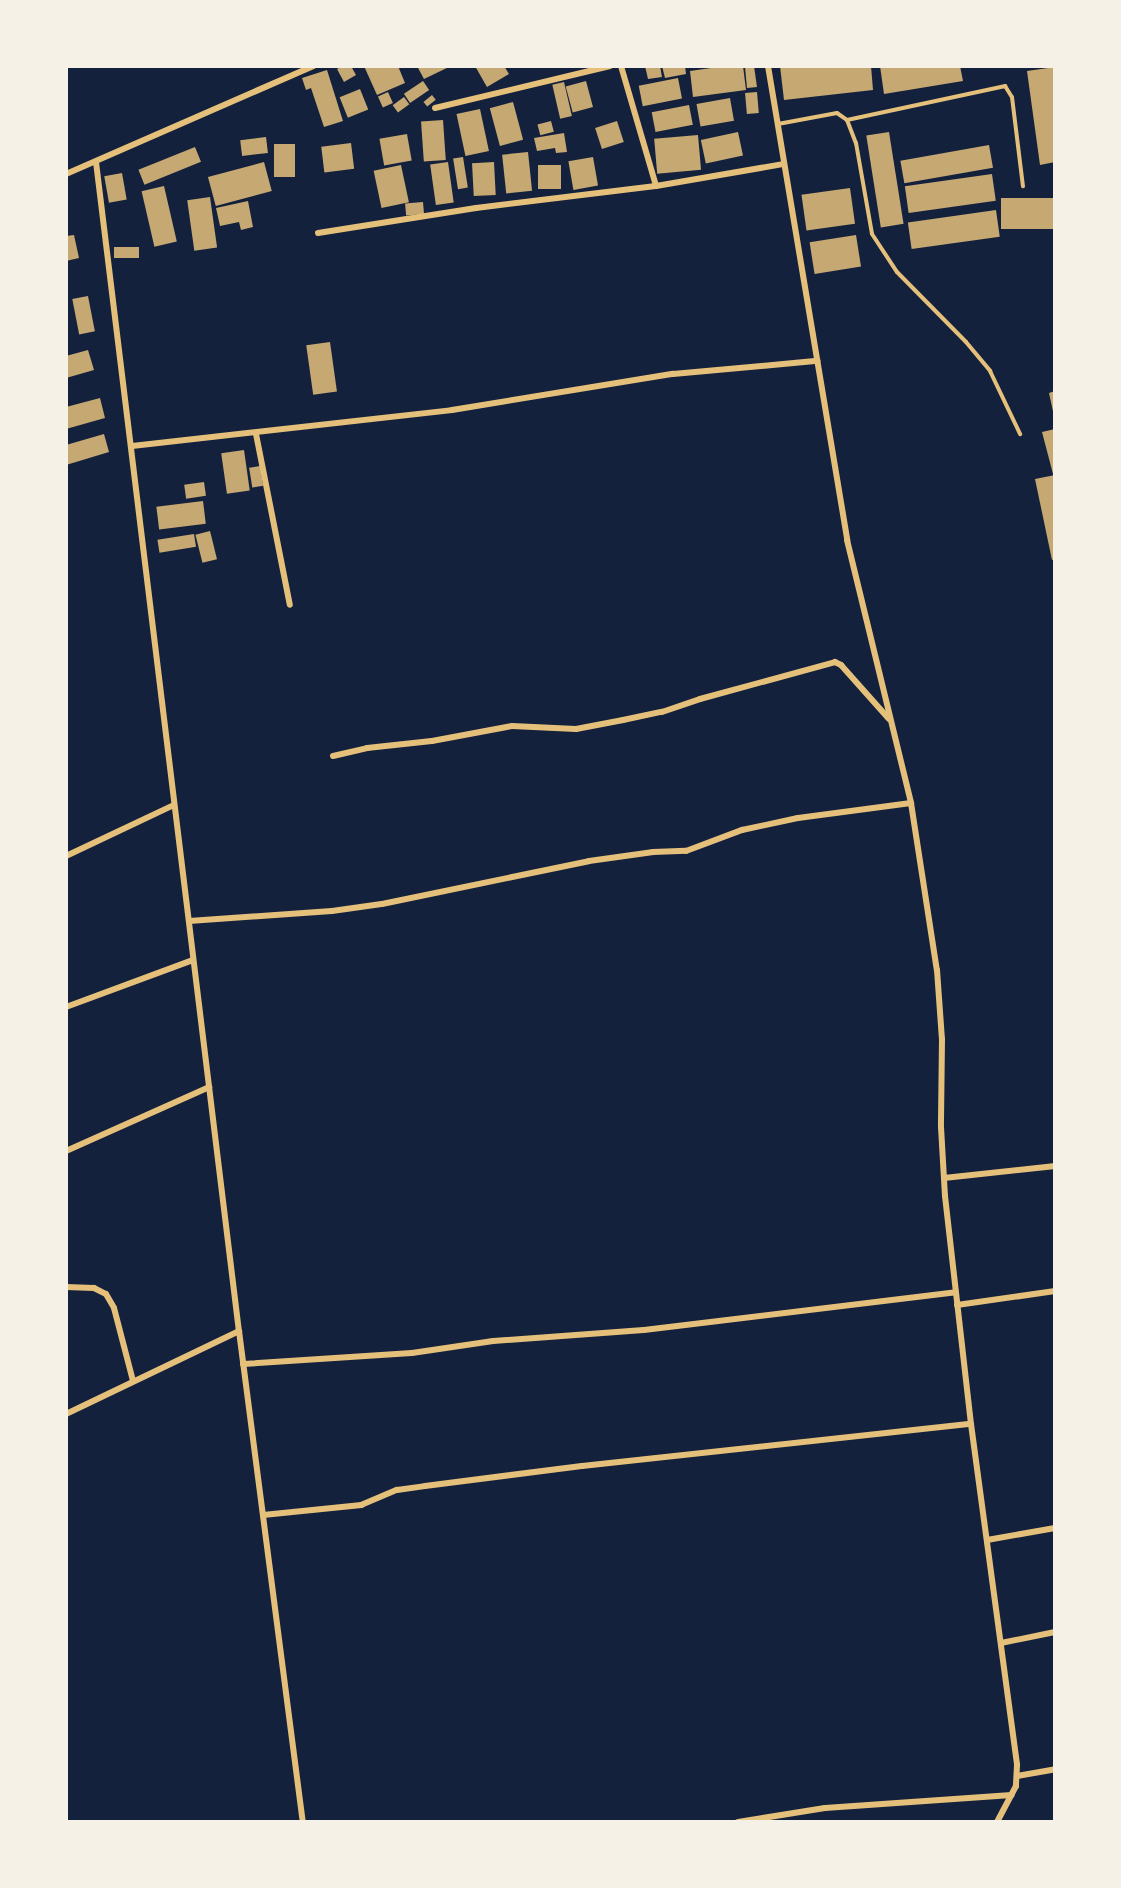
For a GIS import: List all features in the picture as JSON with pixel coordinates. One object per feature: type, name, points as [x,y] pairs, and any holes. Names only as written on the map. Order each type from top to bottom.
[{"type":"street","points":[[66,174],[313,66]]},
{"type":"street","points":[[435,108],[610,66]]},
{"type":"street","points":[[621,66],[656,186]]},
{"type":"street","points":[[768,66],[847,540],[911,803],[938,982],[942,1039],[944,1178],[971,1424],[1017,1776],[1012,1795],[996,1822]]},
{"type":"street","points":[[96,162],[243,1364],[303,1822]]},
{"type":"street","points":[[318,233],[476,208],[656,186],[784,164]]},
{"type":"street","points":[[132,446],[256,434],[452,410],[673,374],[817,361]]},
{"type":"street","points":[[256,434],[290,605]]},
{"type":"street","points":[[333,756],[367,748],[432,741],[512,726],[576,729],[662,712],[700,699],[835,662],[842,665],[891,722]]},
{"type":"street","points":[[189,921],[332,911],[382,904],[589,861],[653,852],[686,851],[742,830],[798,818],[911,803]]},
{"type":"street","points":[[66,856],[174,805]]},
{"type":"street","points":[[66,1007],[193,960]]},
{"type":"street","points":[[66,1151],[209,1087]]},
{"type":"street","points":[[944,1178],[1055,1166]]},
{"type":"street","points":[[66,1287],[94,1288],[106,1294],[114,1308],[134,1381]]},
{"type":"street","points":[[243,1364],[397,1354],[493,1341],[644,1330],[956,1292]]},
{"type":"street","points":[[957,1305],[1055,1292]]},
{"type":"street","points":[[66,1414],[239,1331]]},
{"type":"street","points":[[263,1515],[361,1505],[397,1490],[425,1486],[582,1466],[971,1424]]},
{"type":"street","points":[[987,1540],[1055,1528]]},
{"type":"street","points":[[1001,1643],[1055,1632]]},
{"type":"street","points":[[1017,1776],[1055,1769]]},
{"type":"street","points":[[738,1822],[825,1808],[1012,1795]]},
{"type":"lane","points":[[847,120],[1005,86],[1012,97],[1023,186]]},
{"type":"lane","points":[[777,124],[837,113],[847,120],[856,143],[872,234],[897,272],[966,342],[990,371],[1020,434]]},
{"type":"building","points":[[351,66],[356,75],[344,82],[337,69]]},
{"type":"building","points":[[364,66],[398,66],[405,83],[377,95]]},
{"type":"building","points":[[417,66],[451,66],[424,79]]},
{"type":"building","points":[[475,66],[504,66],[509,74],[487,87]]},
{"type":"building","points":[[645,66],[660,66],[662,77],[648,79]]},
{"type":"building","points":[[662,66],[685,66],[686,74],[665,78]]},
{"type":"building","points":[[743,66],[746,90],[693,97],[690,71]]},
{"type":"building","points":[[754,66],[757,87],[747,88],[745,67]]},
{"type":"building","points":[[780,66],[871,66],[873,90],[784,100]]},
{"type":"building","points":[[880,66],[960,66],[963,81],[884,94]]},
{"type":"building","points":[[1055,67],[1055,162],[1040,165],[1027,71]]},
{"type":"building","points":[[327,70],[343,121],[324,127],[311,88],[306,90],[302,78]]},
{"type":"building","points":[[678,78],[682,99],[643,106],[639,86]]},
{"type":"building","points":[[423,81],[429,90],[410,103],[404,94]]},
{"type":"building","points":[[586,81],[593,107],[573,113],[566,86]]},
{"type":"building","points":[[564,82],[572,116],[560,119],[552,85]]},
{"type":"building","points":[[360,89],[368,109],[348,118],[340,97]]},
{"type":"building","points":[[388,92],[393,103],[383,107],[378,96]]},
{"type":"building","points":[[757,92],[759,113],[747,114],[745,93]]},
{"type":"building","points":[[432,95],[436,100],[427,107],[423,102]]},
{"type":"building","points":[[404,97],[409,104],[398,113],[393,105]]},
{"type":"building","points":[[730,98],[734,121],[701,127],[697,104]]},
{"type":"building","points":[[513,102],[523,140],[500,146],[490,108]]},
{"type":"building","points":[[689,105],[693,125],[656,132],[652,112]]},
{"type":"building","points":[[480,109],[489,151],[465,156],[457,114]]},
{"type":"building","points":[[443,120],[446,160],[424,161],[421,122]]},
{"type":"building","points":[[551,121],[554,132],[540,135],[537,125]]},
{"type":"building","points":[[617,121],[624,142],[602,149],[595,128]]},
{"type":"building","points":[[738,132],[743,155],[706,163],[701,140]]},
{"type":"building","points":[[889,132],[904,224],[881,227],[866,136]]},
{"type":"building","points":[[564,133],[567,152],[556,153],[555,148],[537,151],[534,138]]},
{"type":"building","points":[[407,134],[412,161],[384,165],[379,139]]},
{"type":"building","points":[[698,135],[701,170],[657,174],[654,139]]},
{"type":"building","points":[[266,137],[268,153],[242,156],[240,140]]},
{"type":"building","points":[[351,143],[354,169],[324,172],[321,147]]},
{"type":"building","points":[[274,144],[295,144],[295,177],[274,177]]},
{"type":"building","points":[[989,145],[993,168],[904,183],[900,161]]},
{"type":"building","points":[[195,147],[201,162],[144,185],[138,170]]},
{"type":"building","points":[[528,152],[532,191],[506,194],[502,155]]},
{"type":"building","points":[[463,157],[468,188],[458,189],[453,159]]},
{"type":"building","points":[[593,157],[598,186],[573,190],[568,161]]},
{"type":"building","points":[[264,162],[272,191],[216,206],[208,177]]},
{"type":"building","points":[[448,162],[454,203],[436,205],[430,165]]},
{"type":"building","points":[[494,162],[496,195],[474,196],[472,163]]},
{"type":"building","points":[[401,165],[409,202],[382,208],[374,171]]},
{"type":"building","points":[[538,165],[561,165],[561,189],[538,189]]},
{"type":"building","points":[[122,173],[127,200],[109,203],[104,176]]},
{"type":"building","points":[[992,174],[996,201],[909,213],[905,186]]},
{"type":"building","points":[[164,186],[177,242],[154,247],[142,191]]},
{"type":"building","points":[[850,188],[855,224],[806,230],[801,195]]},
{"type":"building","points":[[210,197],[217,248],[194,251],[187,200]]},
{"type":"building","points":[[1001,198],[1055,198],[1055,229],[1001,229]]},
{"type":"building","points":[[248,201],[253,227],[241,230],[239,222],[220,226],[216,208]]},
{"type":"building","points":[[423,202],[424,214],[406,216],[405,204]]},
{"type":"building","points":[[996,210],[1000,237],[912,249],[908,222]]},
{"type":"building","points":[[74,235],[79,258],[66,261],[66,236]]},
{"type":"building","points":[[856,235],[861,267],[815,274],[810,242]]},
{"type":"building","points":[[114,247],[139,247],[139,258],[114,258]]},
{"type":"building","points":[[88,296],[95,331],[79,334],[72,299]]},
{"type":"building","points":[[330,342],[337,392],[313,395],[306,345]]},
{"type":"building","points":[[88,350],[94,370],[66,378],[66,356]]},
{"type":"building","points":[[1055,391],[1055,416],[1054,416],[1049,393]]},
{"type":"building","points":[[100,398],[105,418],[66,429],[66,407]]},
{"type":"building","points":[[1055,429],[1055,473],[1053,474],[1042,432]]},
{"type":"building","points":[[104,434],[109,452],[66,465],[66,445]]},
{"type":"building","points":[[244,450],[250,491],[227,494],[221,453]]},
{"type":"building","points":[[260,466],[263,486],[252,487],[249,468]]},
{"type":"building","points":[[1055,475],[1055,559],[1052,560],[1035,479]]},
{"type":"building","points":[[204,482],[206,496],[186,499],[184,485]]},
{"type":"building","points":[[203,501],[206,524],[159,530],[156,507]]},
{"type":"building","points":[[210,531],[217,559],[202,563],[195,535]]},
{"type":"building","points":[[194,534],[196,547],[159,553],[157,540]]}]
